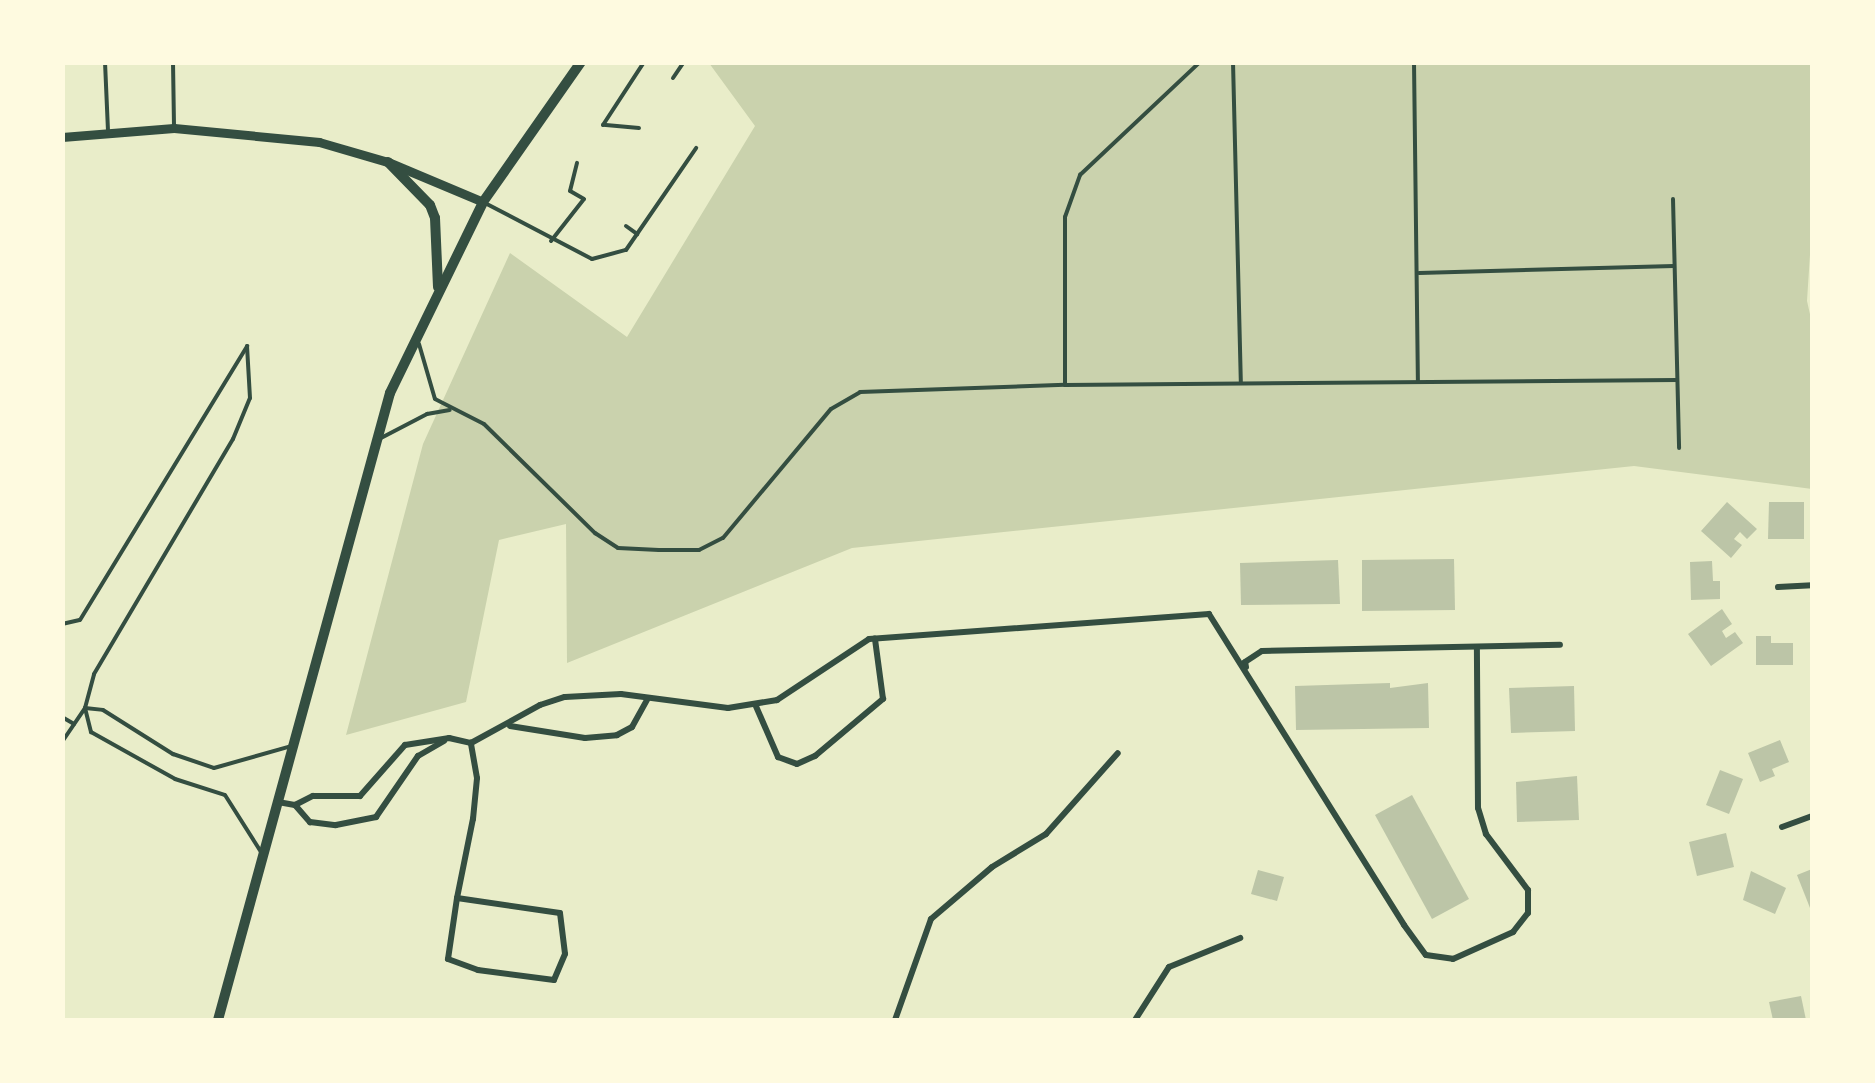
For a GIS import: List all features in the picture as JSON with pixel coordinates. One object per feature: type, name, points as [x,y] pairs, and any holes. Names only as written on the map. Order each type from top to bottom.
[{"type":"main road","points":[[218,1020],[390,393],[483,202],[582,62]]},
{"type":"main road","points":[[388,162],[430,205],[435,218],[438,290]]},
{"type":"street","points":[[62,137],[174,128],[319,142],[388,162],[483,202]]},
{"type":"street","points":[[1778,587],[1812,584]]},
{"type":"street","points":[[278,802],[295,804],[313,796],[360,796],[404,744],[449,738],[472,743],[540,704],[565,697],[621,694],[728,708],[777,700],[874,639],[1210,614],[1404,925],[1426,955],[1453,958],[1513,932],[1528,913],[1528,890],[1486,834],[1478,808],[1477,647]]},
{"type":"street","points":[[756,704],[778,756],[796,764],[815,756],[856,726],[882,699],[874,639]]},
{"type":"street","points":[[1250,677],[1245,662],[1262,652],[1560,645]]},
{"type":"street","points":[[508,725],[586,738],[616,734],[632,727],[647,700]]},
{"type":"street","points":[[295,804],[310,822],[336,825],[376,817],[418,756],[449,738]]},
{"type":"street","points":[[457,898],[560,912],[564,954],[554,980],[478,970],[448,958],[457,898],[473,819],[476,778],[472,743]]},
{"type":"street","points":[[895,1020],[931,919],[992,867],[1046,834],[1118,754]]},
{"type":"street","points":[[1782,827],[1812,816]]},
{"type":"street","points":[[1136,1020],[1168,967],[1240,938]]},
{"type":"lane","points":[[105,62],[108,131]]},
{"type":"lane","points":[[173,62],[174,128]]},
{"type":"lane","points":[[639,128],[603,126],[644,62]]},
{"type":"lane","points":[[1065,385],[1065,217],[1080,175],[1200,62]]},
{"type":"lane","points":[[1233,62],[1241,384]]},
{"type":"lane","points":[[1414,62],[1418,381]]},
{"type":"lane","points":[[673,78],[683,64]]},
{"type":"lane","points":[[483,202],[551,241],[592,259],[626,250],[696,148]]},
{"type":"lane","points":[[551,241],[584,200],[570,190],[578,163]]},
{"type":"lane","points":[[1673,198],[1679,448]]},
{"type":"lane","points":[[626,226],[637,234]]},
{"type":"lane","points":[[1417,273],[1674,266]]},
{"type":"lane","points":[[416,335],[435,399],[484,424],[595,532],[618,548],[699,550],[723,538],[831,409],[860,392],[1065,385],[1677,380]]},
{"type":"lane","points":[[62,624],[80,620],[247,346],[250,398],[232,438],[94,674],[85,708],[62,742]]},
{"type":"lane","points":[[376,441],[427,414],[450,410]]},
{"type":"lane","points":[[85,708],[103,710],[173,754],[214,768],[292,746]]},
{"type":"lane","points":[[85,708],[91,732],[175,779],[225,795],[263,856]]},
{"type":"lane","points":[[62,717],[74,724]]},
{"type":"green space","points":[[709,63],[1812,63],[1812,224],[1807,301],[1812,323],[1812,489],[1634,466],[852,548],[567,663],[566,524],[499,540],[466,702],[346,735],[423,444],[510,253],[627,337],[755,126]]},
{"type":"building","points":[[1727,502],[1757,529],[1747,539],[1740,532],[1734,539],[1742,545],[1731,558],[1701,531]]},
{"type":"building","points":[[1769,502],[1804,502],[1804,539],[1768,539]]},
{"type":"building","points":[[1454,559],[1455,610],[1362,611],[1362,560]]},
{"type":"building","points":[[1338,560],[1340,604],[1241,605],[1240,563]]},
{"type":"building","points":[[1712,561],[1713,581],[1720,581],[1720,599],[1691,600],[1690,562]]},
{"type":"building","points":[[1722,609],[1732,624],[1722,631],[1726,638],[1735,632],[1743,643],[1711,666],[1688,634]]},
{"type":"building","points":[[1756,636],[1771,636],[1771,643],[1793,643],[1793,665],[1756,665]]},
{"type":"building","points":[[1390,683],[1390,688],[1428,683],[1429,728],[1296,730],[1295,686]]},
{"type":"building","points":[[1574,686],[1575,731],[1511,733],[1509,688]]},
{"type":"building","points":[[1780,740],[1789,762],[1772,769],[1775,776],[1760,782],[1748,753]]},
{"type":"building","points":[[1720,770],[1743,779],[1729,814],[1706,805]]},
{"type":"building","points":[[1577,776],[1579,820],[1517,822],[1516,782]]},
{"type":"building","points":[[1412,795],[1469,899],[1432,919],[1375,815]]},
{"type":"building","points":[[1726,833],[1734,867],[1697,876],[1689,842]]},
{"type":"building","points":[[1812,869],[1812,913],[1797,875]]},
{"type":"building","points":[[1258,870],[1284,877],[1277,901],[1251,894]]},
{"type":"building","points":[[1751,871],[1786,888],[1775,914],[1743,900]]},
{"type":"building","points":[[1801,996],[1806,1020],[1773,1020],[1769,1002]]}]
